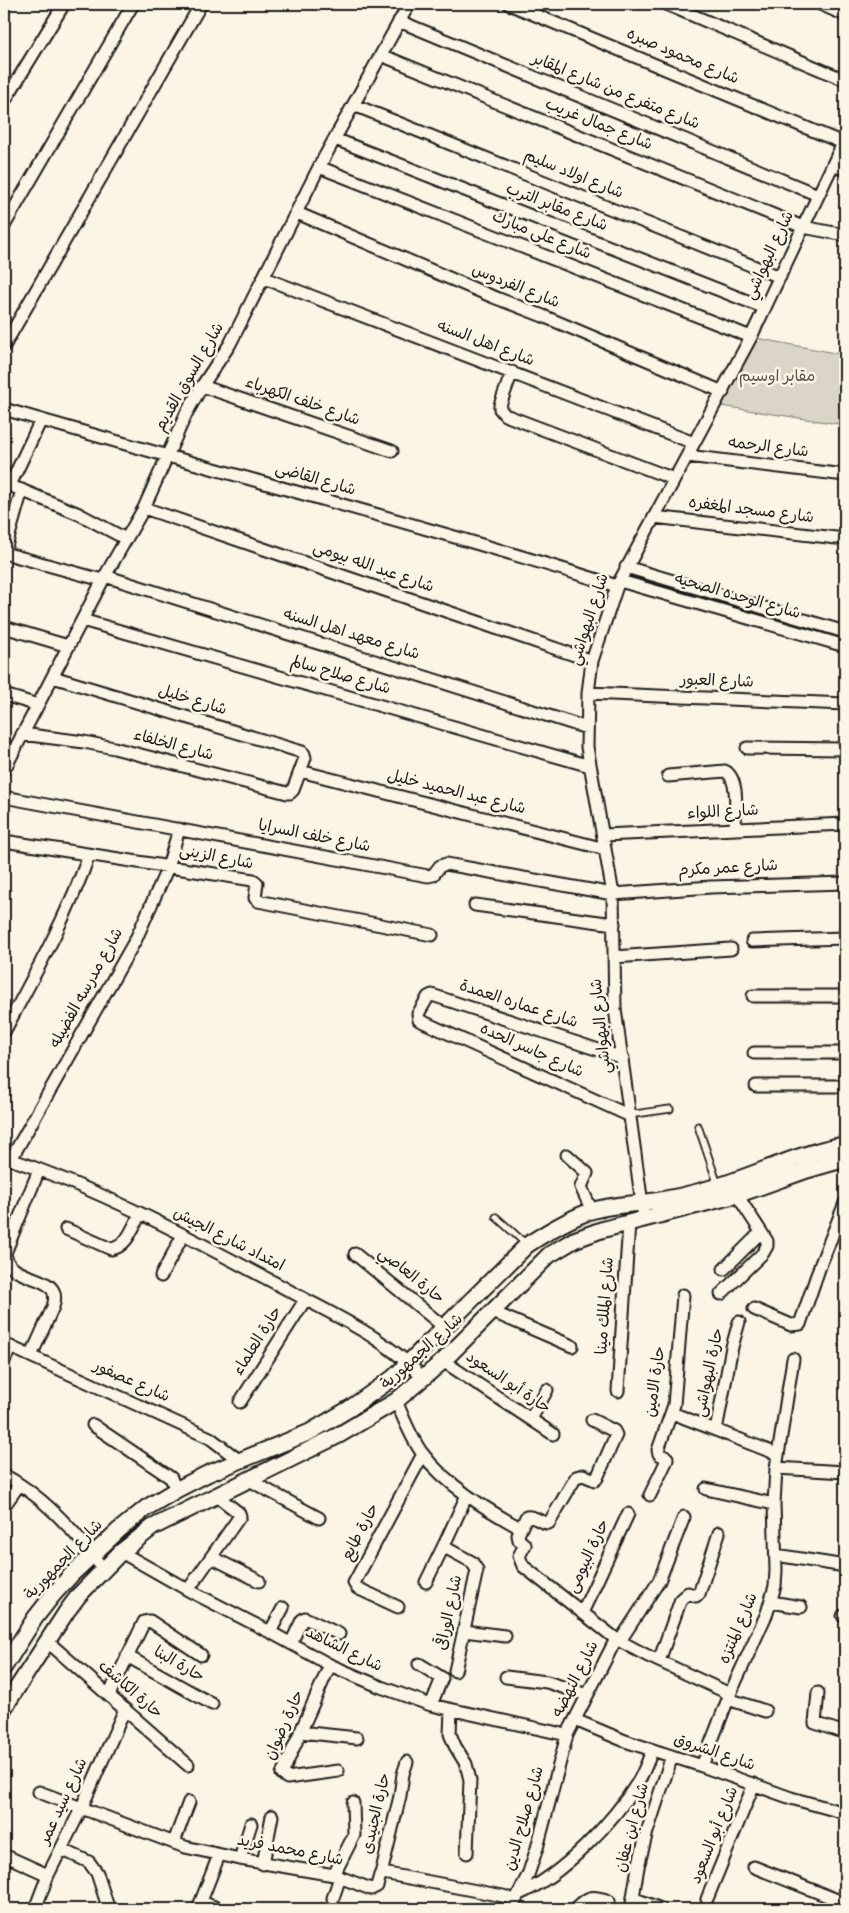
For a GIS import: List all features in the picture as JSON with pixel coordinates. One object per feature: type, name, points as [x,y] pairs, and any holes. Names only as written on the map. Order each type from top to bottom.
[{"type":"street","points":[[4,102],[64,4]]},
{"type":"street","points":[[4,226],[133,4]]},
{"type":"street","points":[[4,346],[201,4]]},
{"type":"street","name":"شارع السوق القديم","points":[[4,770],[104,578],[144,508],[166,457],[202,386],[230,344],[320,167],[408,4]]},
{"type":"street","name":"شارع محمود صبره","points":[[509,4],[844,141]]},
{"type":"street","points":[[666,4],[845,80]]},
{"type":"street","points":[[820,4],[845,15]]},
{"type":"street","name":"شارع متفرع من شارع المقابر","points":[[399,21],[818,194]]},
{"type":"street","name":"شارع جمال غريب","points":[[381,55],[803,227],[845,235]]},
{"type":"street","name":"شارع اولاد سليم","points":[[354,105],[780,277]]},
{"type":"street","name":"شارع مقابر الترب","points":[[335,140],[765,308]]},
{"type":"street","name":"شارع البهواشي","points":[[644,1220],[628,1115],[615,1009],[613,894],[587,747],[588,693],[592,661],[618,583],[751,337],[844,141]]},
{"type":"street","points":[[832,166],[845,169]]},
{"type":"street","name":"شارع على مبارك","points":[[320,167],[751,337]]},
{"type":"street","name":"شارع الفردوس","points":[[296,213],[722,392]]},
{"type":"street","name":"شارع اهل السنه","points":[[264,278],[694,443]]},
{"type":"street","points":[[512,372],[500,405],[500,409],[505,415],[674,479]]},
{"type":"street","name":"شارع خلف الكهرباء","points":[[202,386],[392,451]]},
{"type":"street","name":"شارع القاضى","points":[[4,409],[166,457],[618,583]]},
{"type":"street","points":[[41,420],[7,484],[78,514],[126,539]]},
{"type":"street","name":"شارع الرحمه","points":[[687,456],[845,475]]},
{"type":"street","points":[[4,553],[22,490]]},
{"type":"street","name":"شارع عبد الله بيومى","points":[[144,508],[592,661]]},
{"type":"street","name":"شارع مسجد المغفره","points":[[654,517],[845,539]]},
{"type":"street","name":"شارع معهد اهل السنه","points":[[4,553],[104,578],[587,728]]},
{"type":"street","name":"شارع الوحده الصحيه","points":[[626,567],[845,632]]},
{"type":"street","name":"شارع الوحده الصحيه","points":[[618,583],[845,646]]},
{"type":"street","name":"شارع صلاح سالم","points":[[82,620],[590,766]]},
{"type":"street","points":[[4,627],[68,646]]},
{"type":"street","name":"شارع خليل","points":[[52,677],[302,752],[305,758],[300,771]]},
{"type":"street","name":"شارع العبور","points":[[588,693],[845,704]]},
{"type":"street","points":[[4,695],[38,705]]},
{"type":"street","name":"شارع الخلفاء","points":[[22,734],[114,748],[287,793],[293,790],[300,771]]},
{"type":"street","points":[[747,748],[845,748]]},
{"type":"street","name":"شارع عبد الحميد خليل","points":[[300,771],[604,848]]},
{"type":"street","points":[[668,776],[726,771],[730,774],[734,782],[735,829]]},
{"type":"street","name":"شارع خلف السرايا","points":[[4,797],[428,876],[433,875],[440,866],[446,864],[613,894]]},
{"type":"street","name":"شارع اللواء","points":[[603,836],[845,824]]},
{"type":"street","name":"شارع مدرسه الفضيله","points":[[7,1158],[136,939],[168,867],[179,829]]},
{"type":"street","name":"شارع الزينى","points":[[4,841],[253,880],[257,883],[255,898],[258,901],[432,935]]},
{"type":"street","points":[[4,1032],[61,925],[90,855]]},
{"type":"street","name":"شارع عمر مكرم","points":[[613,894],[711,887],[845,883]]},
{"type":"street","points":[[475,904],[614,924]]},
{"type":"street","points":[[752,941],[845,938]]},
{"type":"street","points":[[614,957],[731,948]]},
{"type":"street","name":"شارع عماره العمدة","points":[[419,1020],[418,1014],[428,997],[432,995],[622,1058]]},
{"type":"street","points":[[753,996],[845,996]]},
{"type":"street","name":"شارع جاسر الحده","points":[[419,1020],[628,1115]]},
{"type":"street","points":[[754,1053],[845,1053]]},
{"type":"street","points":[[756,1086],[845,1086]]},
{"type":"street","name":"شارع الجمهورية","points":[[4,1667],[35,1618],[72,1574],[119,1530],[146,1508],[207,1474],[310,1432],[350,1409],[393,1378],[527,1245],[568,1220],[592,1211],[616,1205],[641,1203],[719,1186],[797,1158],[845,1145]]},
{"type":"street","points":[[567,1155],[587,1173],[581,1186],[592,1211]]},
{"type":"street","name":"امتداد شارع الجيش","points":[[7,1158],[105,1197],[183,1235],[306,1300],[373,1336],[408,1362],[424,1379]]},
{"type":"street","name":"شارع الجمهورية","points":[[4,1708],[67,1611],[103,1569],[121,1552],[153,1526],[339,1436],[396,1401],[443,1361],[549,1255],[574,1240],[601,1230],[736,1195],[845,1159]]},
{"type":"street","points":[[31,1356],[56,1299],[55,1291],[49,1285],[14,1270],[6,1260],[5,1253],[39,1170]]},
{"type":"street","points":[[721,1294],[766,1250],[767,1241],[736,1195]]},
{"type":"street","points":[[754,1309],[791,1325],[800,1324],[845,1203]]},
{"type":"street","points":[[66,1229],[111,1249],[118,1248],[124,1244],[140,1214]]},
{"type":"street","name":"شارع الملك مينا","points":[[618,1391],[629,1223]]},
{"type":"street","points":[[724,1269],[761,1232]]},
{"type":"street","points":[[161,1276],[183,1235]]},
{"type":"street","name":"حارة العاصي","points":[[355,1254],[444,1327]]},
{"type":"street","name":"حارة الامين","points":[[650,1495],[666,1460],[666,1458],[659,1454],[658,1450],[672,1414],[683,1294]]},
{"type":"street","name":"حارة العلماء","points":[[240,1402],[306,1300]]},
{"type":"street","points":[[493,1312],[572,1346]]},
{"type":"street","name":"حارة البهواشى","points":[[716,1430],[732,1347],[739,1322]]},
{"type":"street","points":[[4,1361],[7,1346]]},
{"type":"street","name":"شارع عصفور","points":[[7,1346],[210,1438],[240,1461]]},
{"type":"street","name":"شارع المنتزه","points":[[702,1766],[729,1697],[763,1623],[775,1586],[774,1504],[777,1454],[792,1359]]},
{"type":"street","name":"حارة أبو السعود","points":[[443,1361],[553,1434]]},
{"type":"street","points":[[531,1419],[547,1390]]},
{"type":"street","points":[[396,1401],[408,1429],[423,1454],[452,1483],[484,1508],[520,1528]]},
{"type":"street","points":[[672,1414],[777,1454]]},
{"type":"street","points":[[592,1420],[614,1431],[616,1435],[596,1479],[593,1480],[583,1475],[578,1475],[549,1523],[547,1524],[530,1516],[526,1517],[518,1537],[525,1546],[519,1556],[523,1566],[618,1640],[729,1697],[765,1711]]},
{"type":"street","points":[[93,1425],[171,1478],[176,1490]]},
{"type":"street","name":"حارة طايع","points":[[398,1607],[357,1588],[354,1583],[423,1454]]},
{"type":"street","points":[[776,1468],[845,1472]]},
{"type":"street","points":[[4,1475],[31,1491],[42,1501],[93,1555],[103,1569]]},
{"type":"street","points":[[248,1480],[319,1518]]},
{"type":"street","points":[[4,1506],[18,1485]]},
{"type":"street","points":[[706,1489],[774,1504]]},
{"type":"street","points":[[426,1582],[467,1495]]},
{"type":"street","points":[[188,1590],[240,1516],[239,1513],[217,1496]]},
{"type":"street","name":"حارة البيومى","points":[[582,1612],[628,1514]]},
{"type":"street","name":"شارع النهضه","points":[[567,1735],[618,1640],[659,1581],[684,1517]]},
{"type":"street","points":[[659,1661],[681,1598],[688,1594],[696,1596],[699,1594],[719,1533]]},
{"type":"street","name":"شارع الوراقى","points":[[445,1543],[446,1548],[472,1562],[477,1570],[455,1671]]},
{"type":"street","name":"شارع الشاهد","points":[[121,1552],[188,1590],[330,1665],[381,1687],[431,1705],[567,1735]]},
{"type":"street","points":[[776,1554],[845,1566]]},
{"type":"street","points":[[211,1557],[260,1581]]},
{"type":"street","points":[[771,1602],[802,1607]]},
{"type":"street","points":[[270,1632],[283,1608]]},
{"type":"street","points":[[291,1643],[302,1620],[305,1618],[339,1634]]},
{"type":"street","points":[[109,1695],[142,1624],[147,1620],[202,1655]]},
{"type":"street","points":[[464,1631],[505,1636]]},
{"type":"street","name":"حارة الكاشف","points":[[48,1642],[188,1765]]},
{"type":"street","name":"حارة البنا","points":[[127,1656],[212,1704]]},
{"type":"street","points":[[419,1664],[442,1678],[431,1705]]},
{"type":"street","name":"حارة رضوان","points":[[330,1665],[283,1770],[284,1777],[286,1778],[338,1770]]},
{"type":"street","points":[[506,1677],[547,1682],[587,1695]]},
{"type":"street","points":[[818,1693],[815,1723],[845,1733]]},
{"type":"street","name":"شارع سيد عمر","points":[[35,1909],[48,1875],[81,1809],[125,1709]]},
{"type":"street","points":[[451,1710],[450,1734],[466,1764],[470,1780],[467,1852]]},
{"type":"street","name":"شارع الشروق","points":[[575,1720],[624,1742],[702,1766],[791,1798],[845,1812]]},
{"type":"street","points":[[300,1732],[358,1738]]},
{"type":"street","name":"شارع صلاح الدين","points":[[515,1902],[537,1848],[567,1735]]},
{"type":"street","points":[[381,1874],[503,1896],[515,1902],[552,1876],[598,1832],[638,1782],[652,1750]]},
{"type":"street","name":"شارع ابن عفان","points":[[632,1904],[638,1867],[647,1832],[672,1756]]},
{"type":"street","name":"حارة الجنيدى","points":[[381,1874],[407,1762]]},
{"type":"street","name":"شارع أبو السعود","points":[[707,1899],[754,1784]]},
{"type":"street","name":"شارع محمد فريد","points":[[39,1792],[185,1847],[263,1864],[337,1876],[371,1889],[377,1886],[381,1874]]},
{"type":"street","points":[[174,1842],[189,1802]]},
{"type":"street","name":"حارة الجنيدى","points":[[333,1898],[337,1876],[354,1835],[353,1803]]},
{"type":"street","points":[[263,1864],[272,1816]]},
{"type":"street","points":[[240,1859],[250,1824]]},
{"type":"street","points":[[61,1849],[89,1862],[96,1873],[108,1907]]},
{"type":"street","points":[[4,1855],[48,1875]]},
{"type":"street","points":[[219,1855],[200,1906],[219,1909]]},
{"type":"street","points":[[754,1867],[845,1903]]},
{"type":"street","points":[[575,1909],[591,1897],[609,1902]]},
{"type":"street","points":[[632,1904],[661,1909]]},
{"type":"lane","points":[[628,1115],[670,1109]]},
{"type":"lane","points":[[698,1126],[719,1186]]},
{"type":"lane","points":[[496,1217],[527,1245]]},
{"type":"green space","name":"مقابر اوسيم","points":[[751,337],[845,355],[845,425],[721,406]]}]
